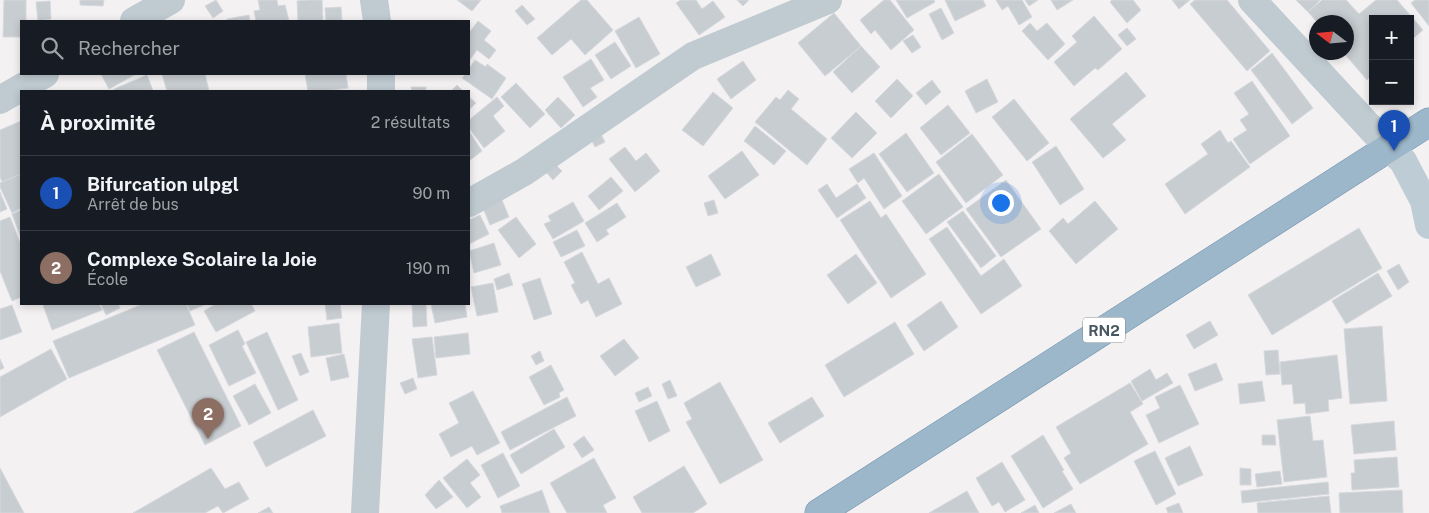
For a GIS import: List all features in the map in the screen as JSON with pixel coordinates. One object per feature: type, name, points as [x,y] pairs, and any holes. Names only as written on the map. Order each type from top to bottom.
[{"type":"highway","name":"RN2","points":[[819,513],[1429,122]]},
{"type":"main road","points":[[1389,148],[1403,161],[1424,201],[1429,225]]},
{"type":"street","points":[[136,20],[171,0]]},
{"type":"street","points":[[374,0],[377,20]]},
{"type":"street","points":[[470,202],[524,172],[693,56],[828,0]]},
{"type":"street","points":[[1252,0],[1389,148]]},
{"type":"street","points":[[0,100],[43,75]]},
{"type":"street","points":[[381,75],[381,90]]},
{"type":"street","points":[[365,513],[376,305]]},
{"type":"building","points":[[4,0],[26,0],[26,20],[20,20],[20,37],[3,37]]},
{"type":"building","points":[[80,0],[104,0],[103,6],[80,5]]},
{"type":"building","points":[[216,0],[223,11],[213,18],[205,6]]},
{"type":"building","points":[[258,0],[277,0],[278,6],[285,5],[289,20],[256,20],[254,11],[260,10]]},
{"type":"building","points":[[322,0],[323,20],[298,20],[297,1]]},
{"type":"building","points":[[457,0],[481,0],[472,11]]},
{"type":"building","points":[[581,0],[587,0],[613,30],[585,55],[571,39],[552,55],[537,38]]},
{"type":"building","points":[[681,0],[696,0],[702,9],[713,1],[725,17],[699,35],[676,3]]},
{"type":"building","points":[[737,0],[749,0],[743,6]]},
{"type":"building","points":[[884,0],[890,0],[914,30],[891,50],[875,30],[871,34],[860,20]]},
{"type":"building","points":[[896,0],[934,0],[935,2],[907,18]]},
{"type":"building","points":[[945,0],[983,0],[986,6],[955,21]]},
{"type":"building","points":[[996,0],[1022,0],[1032,17],[1019,25],[1008,6],[1002,10]]},
{"type":"building","points":[[1025,0],[1038,0],[1029,6]]},
{"type":"building","points":[[1051,0],[1073,0],[1057,10]]},
{"type":"building","points":[[1112,0],[1133,0],[1141,10],[1127,23],[1110,2]]},
{"type":"building","points":[[1172,0],[1190,0],[1179,9]]},
{"type":"building","points":[[1195,0],[1227,0],[1270,51],[1247,71],[1190,4]]},
{"type":"building","points":[[1296,0],[1320,0],[1308,12]]},
{"type":"building","points":[[1322,0],[1346,0],[1359,14],[1376,0],[1397,0],[1410,15],[1369,15],[1369,78],[1367,80],[1350,60],[1354,60],[1354,15],[1311,15],[1308,12]]},
{"type":"building","points":[[1415,0],[1429,0],[1429,26],[1411,3]]},
{"type":"building","points":[[50,1],[51,19],[38,20],[36,2]]},
{"type":"building","points":[[522,5],[535,19],[527,25],[515,11]]},
{"type":"building","points":[[341,7],[342,20],[326,20],[325,8]]},
{"type":"building","points":[[941,8],[954,33],[942,40],[929,14]]},
{"type":"building","points":[[834,13],[861,46],[825,76],[798,43]]},
{"type":"building","points":[[249,15],[250,20],[227,20]]},
{"type":"building","points":[[1094,16],[1122,49],[1098,70],[1095,68],[1074,86],[1054,62],[1077,42],[1072,36]]},
{"type":"building","points":[[639,17],[660,54],[636,68],[615,31]]},
{"type":"building","points":[[1414,20],[1423,30],[1414,38]]},
{"type":"building","points":[[478,21],[491,31],[484,40],[496,50],[489,59],[477,50],[470,60],[470,32]]},
{"type":"building","points":[[1030,23],[1037,31],[1047,23],[1065,44],[1048,60],[1022,31]]},
{"type":"building","points":[[1127,28],[1136,39],[1127,46],[1118,35]]},
{"type":"building","points":[[913,35],[921,47],[912,53],[903,41]]},
{"type":"building","points":[[615,42],[631,66],[611,79],[595,55]]},
{"type":"building","points":[[861,46],[880,67],[852,93],[833,72]]},
{"type":"building","points":[[1272,53],[1313,108],[1292,124],[1251,70]]},
{"type":"building","points":[[591,59],[604,80],[590,88],[597,97],[583,107],[563,77]]},
{"type":"building","points":[[475,60],[486,67],[487,64],[506,78],[492,99],[462,78],[465,75],[470,75],[470,68]]},
{"type":"building","points":[[743,61],[756,80],[731,99],[717,79]]},
{"type":"building","points":[[1126,72],[1146,96],[1112,124],[1126,140],[1103,158],[1070,119]]},
{"type":"building","points":[[102,75],[134,75],[109,89]]},
{"type":"building","points":[[147,75],[153,90],[114,90]]},
{"type":"building","points":[[162,75],[205,75],[209,90],[167,90]]},
{"type":"building","points":[[305,75],[346,75],[348,88],[308,90]]},
{"type":"building","points":[[897,79],[913,96],[891,118],[875,101]]},
{"type":"building","points":[[987,79],[998,102],[976,113],[965,91]]},
{"type":"building","points":[[932,80],[941,92],[926,105],[916,93]]},
{"type":"building","points":[[1252,81],[1290,136],[1250,164],[1233,139],[1247,130],[1240,120],[1249,114],[1234,93]]},
{"type":"building","points":[[516,83],[545,114],[530,128],[501,97]]},
{"type":"building","points":[[457,85],[462,90],[452,90]]},
{"type":"building","points":[[411,87],[426,87],[426,90],[412,90]]},
{"type":"building","points":[[788,90],[799,99],[791,109],[827,139],[807,165],[755,122],[776,97],[780,100]]},
{"type":"building","points":[[713,92],[733,108],[703,146],[682,130]]},
{"type":"building","points":[[497,97],[504,106],[493,116],[505,131],[484,148],[470,129],[470,119]]},
{"type":"building","points":[[558,97],[575,115],[561,128],[545,110]]},
{"type":"building","points":[[470,98],[476,103],[470,109]]},
{"type":"building","points":[[1014,99],[1049,143],[1027,161],[992,117]]},
{"type":"building","points":[[948,105],[970,133],[941,155],[920,128]]},
{"type":"building","points":[[856,112],[877,133],[852,158],[831,138]]},
{"type":"building","points":[[20,121],[20,174],[2,182],[0,177],[0,130]]},
{"type":"building","points":[[755,126],[786,151],[774,165],[744,141]]},
{"type":"building","points":[[599,130],[605,142],[595,147],[589,135]]},
{"type":"building","points":[[1220,130],[1228,143],[1231,141],[1250,167],[1185,214],[1165,184],[1208,154],[1201,144]]},
{"type":"building","points":[[470,133],[482,151],[470,160]]},
{"type":"building","points":[[906,133],[934,173],[907,192],[879,154]]},
{"type":"building","points":[[972,134],[1003,175],[966,203],[936,162]]},
{"type":"building","points":[[1056,146],[1084,189],[1060,205],[1032,162]]},
{"type":"building","points":[[625,147],[636,161],[646,153],[660,171],[635,192],[609,159]]},
{"type":"building","points":[[742,151],[759,175],[725,199],[708,176]]},
{"type":"building","points":[[874,153],[902,196],[884,209],[864,178],[858,183],[849,169]]},
{"type":"building","points":[[554,163],[562,171],[553,180],[546,172]]},
{"type":"building","points":[[20,174],[20,209],[12,213],[0,183]]},
{"type":"building","points":[[939,174],[963,207],[926,234],[902,201]]},
{"type":"building","points":[[611,177],[623,191],[599,210],[588,196]]},
{"type":"building","points":[[1006,180],[1041,229],[1001,257],[966,209]]},
{"type":"building","points":[[827,184],[836,198],[857,184],[866,198],[837,218],[818,190]]},
{"type":"building","points":[[0,192],[7,209],[0,212]]},
{"type":"building","points":[[502,200],[509,217],[490,225],[483,208]]},
{"type":"building","points":[[714,200],[718,213],[708,216],[704,203]]},
{"type":"building","points":[[870,201],[881,218],[886,214],[926,274],[891,298],[840,220]]},
{"type":"building","points":[[1095,201],[1118,229],[1076,264],[1049,231],[1063,218],[1068,224]]},
{"type":"building","points":[[573,202],[584,221],[553,239],[544,224],[551,221],[548,216]]},
{"type":"building","points":[[617,203],[626,217],[606,230],[609,234],[597,242],[585,223]]},
{"type":"building","points":[[20,210],[20,235],[12,214]]},
{"type":"building","points":[[963,211],[996,256],[981,268],[947,222]]},
{"type":"building","points":[[480,215],[489,234],[470,244],[470,220]]},
{"type":"building","points":[[10,217],[20,242],[20,297],[12,301],[0,271],[0,221]]},
{"type":"building","points":[[516,217],[536,244],[519,258],[498,230]]},
{"type":"building","points":[[947,227],[981,276],[1004,259],[1022,286],[981,314],[929,239]]},
{"type":"building","points":[[1359,228],[1382,268],[1272,335],[1248,295]]},
{"type":"building","points":[[577,230],[585,246],[561,257],[553,242]]},
{"type":"building","points":[[494,243],[501,265],[474,273],[470,251]]},
{"type":"building","points":[[582,252],[598,284],[609,278],[622,304],[596,317],[588,300],[581,304],[571,285],[575,283],[564,262]]},
{"type":"building","points":[[711,254],[721,275],[696,287],[686,267]]},
{"type":"building","points":[[856,254],[877,283],[848,304],[827,275]]},
{"type":"building","points":[[1399,264],[1409,282],[1398,290],[1387,271]]},
{"type":"building","points":[[509,273],[513,285],[497,290],[494,279]]},
{"type":"building","points":[[1378,273],[1392,296],[1346,324],[1332,301]]},
{"type":"building","points":[[540,278],[552,314],[534,320],[522,284]]},
{"type":"building","points":[[493,283],[498,312],[477,316],[471,287]]},
{"type":"building","points":[[941,301],[958,327],[924,351],[907,325]]},
{"type":"building","points":[[12,305],[22,332],[0,340],[0,309]]},
{"type":"building","points":[[43,305],[100,305],[102,310],[52,330]]},
{"type":"building","points":[[101,305],[118,305],[120,308],[106,315]]},
{"type":"building","points":[[141,305],[186,305],[195,325],[69,378],[53,341]]},
{"type":"building","points":[[187,305],[204,305],[190,311]]},
{"type":"building","points":[[214,305],[252,305],[255,311],[216,332],[204,311]]},
{"type":"building","points":[[325,305],[340,305],[342,318],[327,320]]},
{"type":"building","points":[[412,305],[426,305],[427,326],[413,327]]},
{"type":"building","points":[[431,305],[465,305],[467,317],[435,323]]},
{"type":"building","points":[[1210,321],[1218,335],[1194,349],[1186,335]]},
{"type":"building","points":[[895,322],[914,354],[844,397],[825,365]]},
{"type":"building","points":[[339,323],[342,353],[311,357],[308,327]]},
{"type":"building","points":[[1382,326],[1387,401],[1350,404],[1344,329]]},
{"type":"building","points":[[238,330],[245,344],[242,346],[256,373],[229,386],[209,345]]},
{"type":"building","points":[[194,332],[241,426],[205,445],[157,350]]},
{"type":"building","points":[[267,332],[298,400],[278,410],[246,342]]},
{"type":"building","points":[[468,333],[470,354],[436,358],[434,337]]},
{"type":"building","points":[[432,337],[437,375],[418,378],[412,339]]},
{"type":"building","points":[[624,339],[639,358],[615,376],[600,356]]},
{"type":"building","points":[[51,349],[67,379],[0,417],[0,377]]},
{"type":"building","points":[[1278,350],[1280,374],[1266,375],[1264,351]]},
{"type":"building","points":[[540,351],[544,361],[536,365],[531,356]]},
{"type":"building","points":[[301,353],[309,372],[300,376],[292,356]]},
{"type":"building","points":[[344,354],[349,377],[331,381],[326,358]]},
{"type":"building","points":[[1337,355],[1342,398],[1328,400],[1329,411],[1306,414],[1305,403],[1294,404],[1292,384],[1282,385],[1280,362]]},
{"type":"building","points":[[0,359],[4,368],[0,370]]},
{"type":"building","points":[[1216,363],[1223,380],[1195,391],[1188,374]]},
{"type":"building","points":[[551,365],[564,390],[559,393],[560,397],[544,405],[529,377]]},
{"type":"building","points":[[1150,369],[1156,380],[1167,373],[1173,383],[1142,401],[1131,381]]},
{"type":"building","points":[[413,378],[417,389],[405,394],[400,383]]},
{"type":"building","points":[[670,380],[677,396],[668,399],[662,384]]},
{"type":"building","points":[[1262,381],[1265,401],[1240,404],[1238,384]]},
{"type":"building","points":[[720,382],[763,460],[720,484],[686,422],[692,419],[684,403]]},
{"type":"building","points":[[1130,383],[1143,404],[1130,412],[1148,444],[1080,484],[1064,458],[1071,453],[1056,427]]},
{"type":"building","points":[[255,384],[271,413],[249,425],[233,396]]},
{"type":"building","points":[[1180,385],[1199,424],[1159,443],[1146,415],[1160,408],[1155,397]]},
{"type":"building","points":[[648,387],[652,396],[639,402],[635,393]]},
{"type":"building","points":[[473,391],[500,443],[477,455],[472,446],[451,457],[439,434],[459,423],[449,403]]},
{"type":"building","points":[[567,397],[576,416],[510,450],[501,432]]},
{"type":"building","points":[[812,397],[824,416],[780,443],[768,423]]},
{"type":"building","points":[[657,401],[670,431],[649,442],[635,411]]},
{"type":"building","points":[[313,410],[326,436],[266,467],[253,442]]},
{"type":"building","points":[[1310,416],[1313,441],[1323,440],[1327,477],[1284,482],[1277,420]]},
{"type":"building","points":[[1394,421],[1396,450],[1354,454],[1351,425]]},
{"type":"building","points":[[554,429],[565,447],[521,474],[510,455]]},
{"type":"building","points":[[1043,435],[1073,489],[1043,508],[1011,456]]},
{"type":"building","points":[[1262,435],[1275,435],[1276,445],[1262,445]]},
{"type":"building","points":[[584,436],[594,450],[582,458],[573,444]]},
{"type":"building","points":[[1190,446],[1203,475],[1178,486],[1165,458]]},
{"type":"building","points":[[1155,451],[1176,494],[1156,505],[1134,461]]},
{"type":"building","points":[[503,453],[520,486],[498,498],[481,465]]},
{"type":"building","points":[[1397,457],[1399,487],[1352,490],[1351,473],[1355,473],[1354,460]]},
{"type":"building","points":[[594,458],[616,498],[603,505],[607,513],[567,513],[550,483]]},
{"type":"building","points":[[467,459],[480,475],[470,483],[481,497],[467,508],[443,478]]},
{"type":"building","points":[[1002,462],[1025,500],[1005,512],[999,502],[992,506],[976,478]]},
{"type":"building","points":[[684,466],[707,504],[693,513],[642,513],[633,497]]},
{"type":"building","points":[[0,468],[24,513],[0,513]]},
{"type":"building","points":[[211,468],[225,489],[239,482],[249,499],[223,513],[218,506],[205,513],[133,513]]},
{"type":"building","points":[[1240,468],[1251,469],[1251,485],[1240,485]]},
{"type":"building","points":[[1280,471],[1282,484],[1257,487],[1255,474]]},
{"type":"building","points":[[439,480],[453,497],[436,509],[425,495]]},
{"type":"building","points":[[1328,482],[1329,494],[1242,503],[1241,491]]},
{"type":"building","points":[[542,490],[550,513],[502,513],[500,506]]},
{"type":"building","points":[[1402,490],[1403,513],[1340,513],[1339,493]]},
{"type":"building","points":[[967,491],[979,513],[929,513]]},
{"type":"building","points":[[1329,496],[1331,513],[1258,513],[1257,503]]},
{"type":"building","points":[[1179,503],[1183,513],[1168,513],[1166,508]]},
{"type":"building","points":[[1071,504],[1076,513],[1054,513]]},
{"type":"building","points":[[1035,505],[1039,513],[1021,513]]},
{"type":"building","points":[[269,507],[273,513],[258,513]]},
{"type":"place","name":"Bifurcation ulpgl","points":[[1394,151]]},
{"type":"place","name":"Complexe Scolaire la Joie","points":[[208,439]]}]
